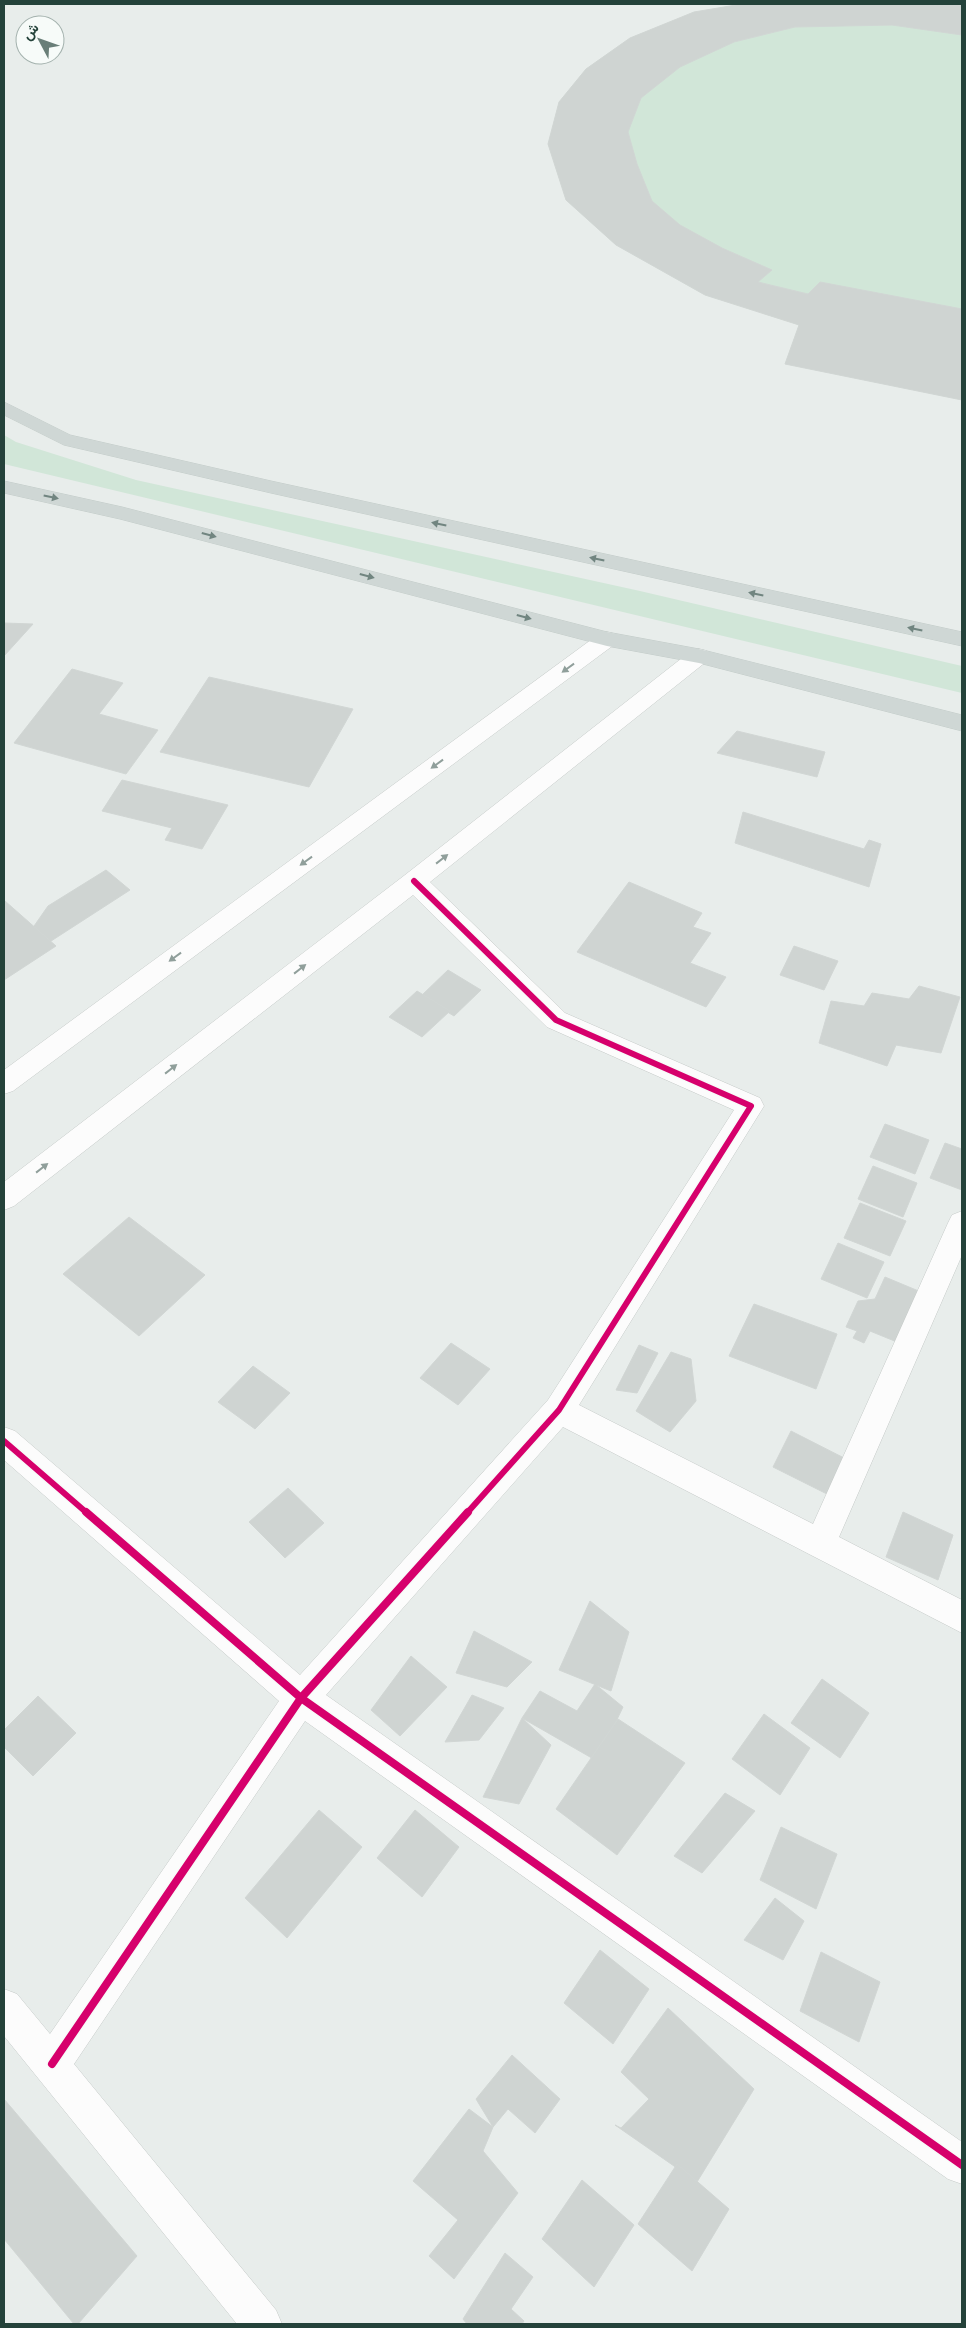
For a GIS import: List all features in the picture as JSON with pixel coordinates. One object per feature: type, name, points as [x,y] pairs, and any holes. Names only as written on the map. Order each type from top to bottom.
[{"type":"main road","points":[[4,408],[64,439],[271,487],[962,639]]},
{"type":"main road","points":[[4,487],[122,513],[607,639],[699,656],[962,723]]},
{"type":"street","points":[[4,1084],[607,639]]},
{"type":"street","points":[[4,1198],[414,881],[699,656]]},
{"type":"street","points":[[52,2064],[301,1698],[559,1410],[751,1106],[556,1020],[414,881]]},
{"type":"street","points":[[820,1544],[962,1223]]},
{"type":"street","points":[[559,1410],[962,1617]]},
{"type":"street","points":[[4,1441],[301,1698],[962,2165]]},
{"type":"street","points":[[4,2007],[262,2324]]},
{"type":"green space","points":[[742,4],[962,5],[962,400],[785,364],[799,325],[705,295],[616,245],[566,200],[548,144],[559,102],[586,69],[630,38],[694,12]]},
{"type":"green space","points":[[4,435],[16,442],[136,480],[640,591],[962,666],[962,693],[4,464]]},
{"type":"building","points":[[742,4],[962,5],[962,35],[892,25],[795,27],[734,42],[680,67],[641,98],[628,132],[637,164],[652,201],[680,225],[722,248],[772,270],[758,282],[808,294],[820,282],[962,309],[962,400],[785,364],[799,325],[705,295],[616,245],[566,200],[548,144],[559,102],[586,69],[630,38],[694,12]]},
{"type":"building","points":[[4,623],[33,624],[4,656]]},
{"type":"building","points":[[72,669],[123,683],[99,714],[158,730],[126,774],[14,743]]},
{"type":"building","points":[[209,677],[353,709],[309,787],[160,752]]},
{"type":"building","points":[[737,731],[825,752],[817,777],[717,753]]},
{"type":"building","points":[[122,780],[228,805],[202,849],[165,840],[172,828],[102,811]]},
{"type":"building","points":[[743,812],[864,849],[869,840],[881,844],[869,887],[735,843]]},
{"type":"building","points":[[106,870],[130,890],[48,943],[32,929],[48,906]]},
{"type":"building","points":[[629,882],[702,913],[693,927],[711,933],[690,963],[726,977],[706,1007],[577,952]]},
{"type":"building","points":[[4,902],[56,946],[4,980]]},
{"type":"building","points":[[794,946],[838,961],[824,990],[780,975]]},
{"type":"building","points":[[448,970],[481,990],[454,1016],[421,996]]},
{"type":"building","points":[[919,986],[960,997],[941,1053],[896,1045],[887,1066],[819,1043],[831,1001],[864,1006],[872,993],[909,999]]},
{"type":"building","points":[[417,991],[450,1011],[422,1037],[389,1017]]},
{"type":"building","points":[[885,1124],[929,1140],[915,1174],[870,1157]]},
{"type":"building","points":[[945,1143],[962,1149],[962,1190],[930,1178]]},
{"type":"building","points":[[873,1166],[917,1183],[903,1217],[858,1199]]},
{"type":"building","points":[[860,1203],[906,1221],[890,1256],[844,1238]]},
{"type":"building","points":[[129,1217],[205,1275],[139,1336],[63,1274]]},
{"type":"building","points":[[838,1243],[884,1262],[867,1298],[821,1279]]},
{"type":"building","points":[[885,1277],[921,1292],[897,1342],[870,1331],[864,1343],[853,1338],[857,1331],[846,1327],[858,1301],[875,1299]]},
{"type":"building","points":[[754,1304],[837,1334],[816,1389],[729,1356]]},
{"type":"building","points":[[451,1343],[490,1369],[458,1405],[420,1378]]},
{"type":"building","points":[[639,1345],[658,1353],[637,1393],[616,1390]]},
{"type":"building","points":[[671,1352],[691,1359],[696,1401],[670,1432],[636,1411]]},
{"type":"building","points":[[253,1366],[290,1393],[255,1429],[218,1402]]},
{"type":"building","points":[[791,1431],[848,1460],[829,1495],[773,1467]]},
{"type":"building","points":[[288,1488],[324,1523],[285,1558],[249,1522]]},
{"type":"building","points":[[903,1512],[953,1535],[938,1580],[886,1557]]},
{"type":"building","points":[[590,1601],[629,1632],[611,1691],[559,1670]]},
{"type":"building","points":[[474,1631],[532,1662],[507,1687],[456,1673]]},
{"type":"building","points":[[411,1656],[447,1687],[400,1736],[371,1710]]},
{"type":"building","points":[[822,1679],[869,1713],[840,1758],[791,1723]]},
{"type":"building","points":[[595,1684],[623,1707],[597,1761],[522,1718],[540,1691],[577,1711]]},
{"type":"building","points":[[472,1695],[504,1708],[479,1740],[445,1742]]},
{"type":"building","points":[[38,1696],[76,1733],[33,1776],[4,1747],[4,1730]]},
{"type":"building","points":[[764,1714],[810,1748],[780,1795],[732,1759]]},
{"type":"building","points":[[522,1718],[551,1745],[519,1804],[483,1797]]},
{"type":"building","points":[[618,1719],[685,1763],[617,1855],[556,1809]]},
{"type":"building","points":[[725,1793],[755,1811],[702,1873],[674,1856]]},
{"type":"building","points":[[319,1810],[362,1847],[287,1938],[245,1898]]},
{"type":"building","points":[[415,1810],[459,1847],[422,1897],[377,1858]]},
{"type":"building","points":[[781,1827],[837,1854],[816,1909],[760,1880]]},
{"type":"building","points":[[775,1898],[804,1921],[783,1960],[744,1940]]},
{"type":"building","points":[[600,1950],[649,1989],[613,2044],[564,2003]]},
{"type":"building","points":[[821,1952],[880,1982],[859,2042],[800,2011]]},
{"type":"building","points":[[668,2008],[754,2089],[697,2182],[615,2125],[621,2128],[649,2099],[621,2072]]},
{"type":"building","points":[[512,2055],[560,2099],[535,2133],[508,2109],[493,2127],[476,2099]]},
{"type":"building","points":[[4,2099],[137,2256],[78,2324],[74,2324],[4,2239]]},
{"type":"building","points":[[469,2109],[493,2127],[483,2151],[518,2193],[454,2279],[429,2256],[458,2220],[413,2181]]},
{"type":"building","points":[[677,2164],[729,2209],[692,2271],[638,2224]]},
{"type":"building","points":[[582,2180],[634,2225],[594,2287],[542,2239]]},
{"type":"building","points":[[505,2253],[533,2277],[511,2309],[524,2321],[522,2324],[467,2324],[463,2319]]},
{"type":"cycle path","points":[[52,2064],[301,1698],[559,1410],[751,1106],[556,1020],[414,881]]},
{"type":"cycle path","points":[[4,1441],[301,1698],[962,2165]]}]
